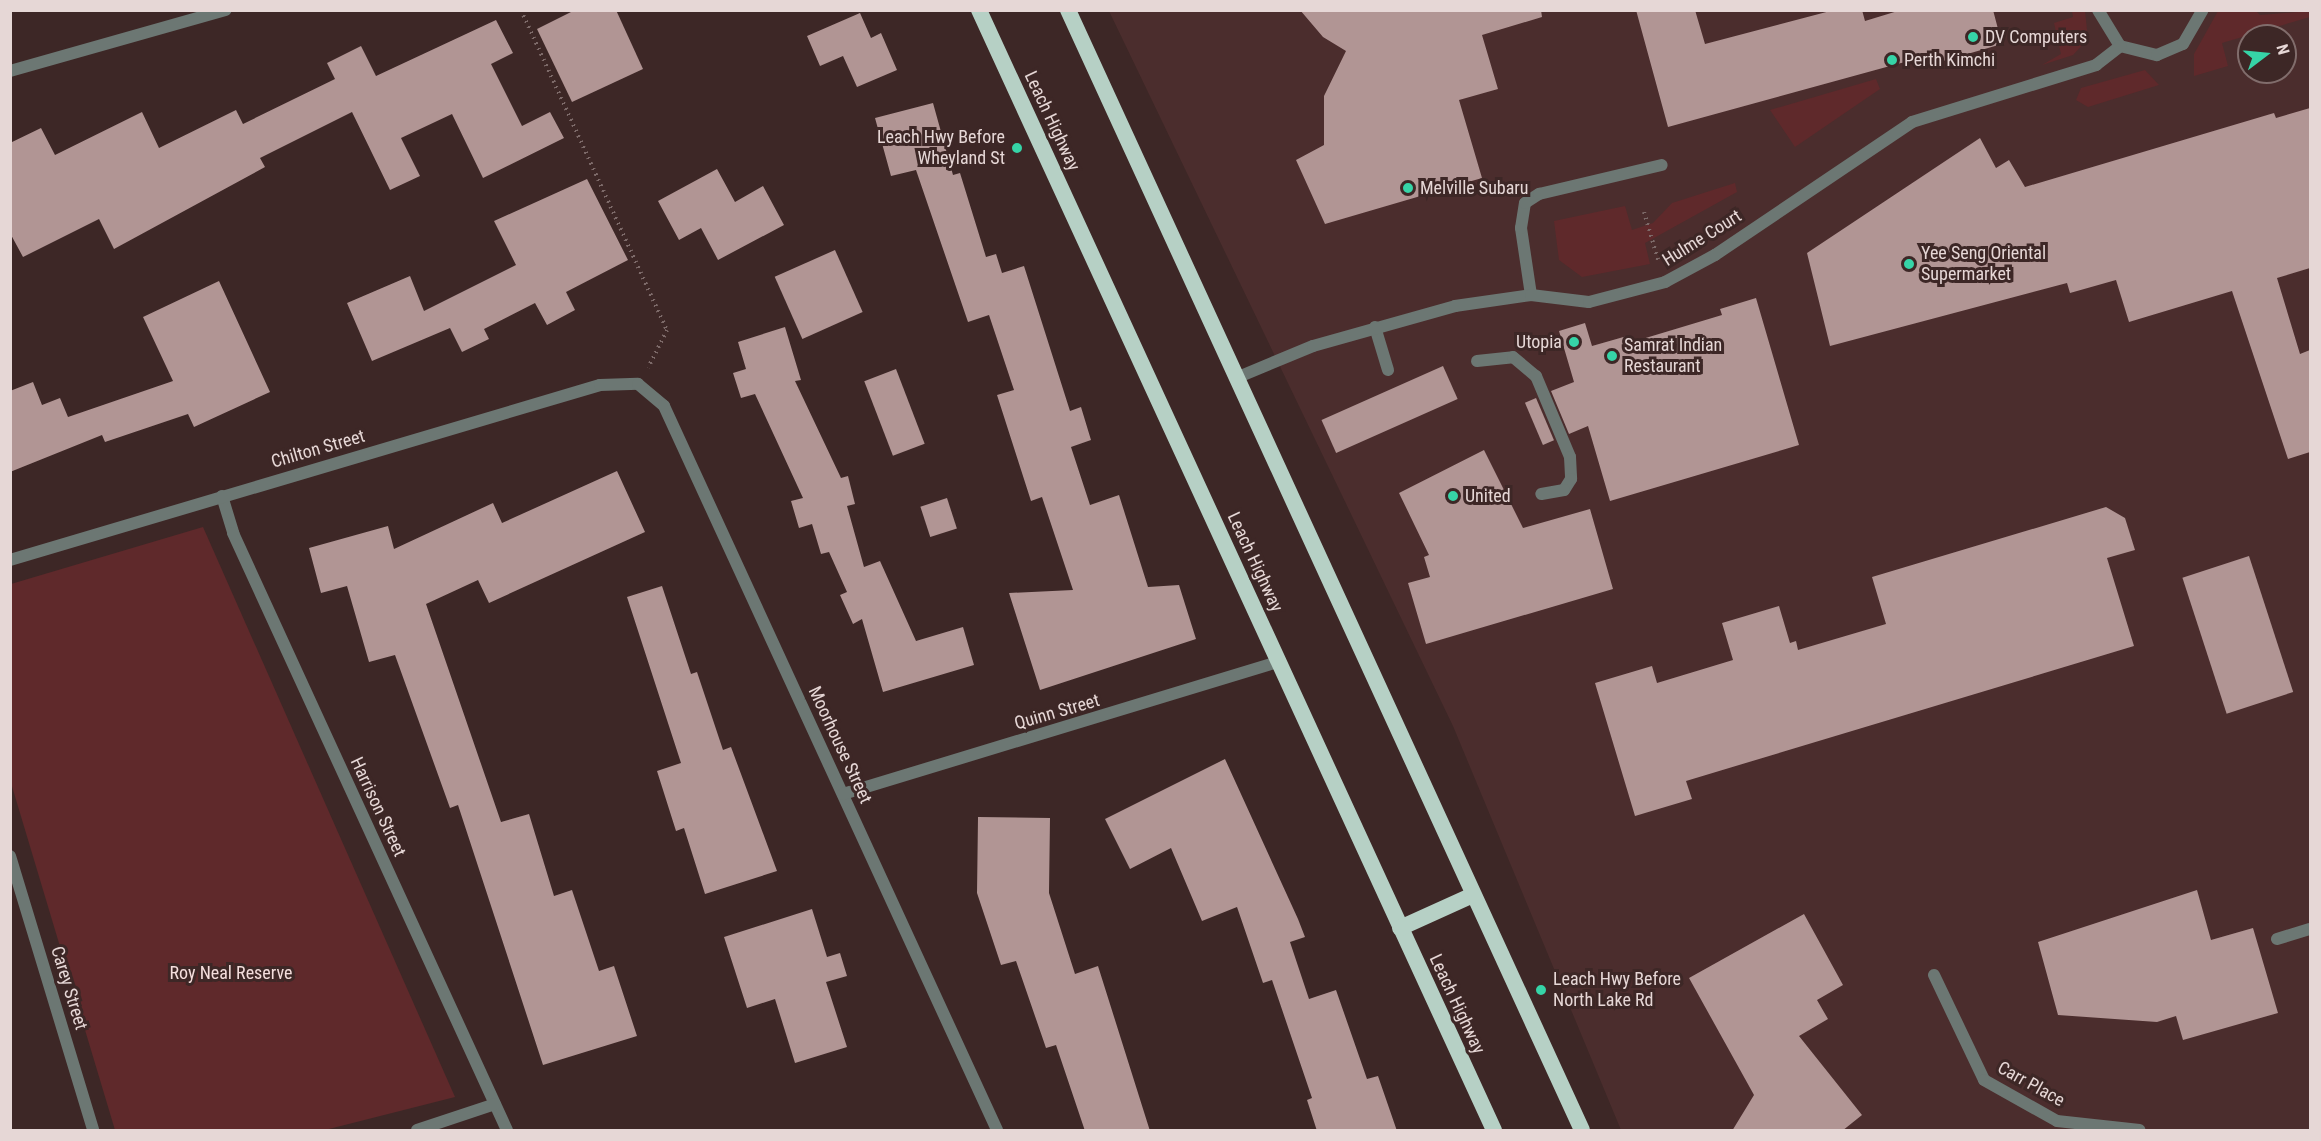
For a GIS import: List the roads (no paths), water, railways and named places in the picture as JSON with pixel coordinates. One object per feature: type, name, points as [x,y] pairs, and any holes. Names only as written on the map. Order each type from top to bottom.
[{"type":"highway","name":"Leach Highway","points":[[980,10],[1494,1131]]},
{"type":"highway","points":[[1068,10],[1582,1131]]},
{"type":"highway","points":[[1400,928],[1473,894]]},
{"type":"street","points":[[10,71],[226,10]]},
{"type":"street","points":[[2098,10],[2120,46],[2144,54],[2169,52],[2194,32],[2203,10]]},
{"type":"street","name":"Hulme Court","points":[[1236,378],[1375,327],[1455,306],[1531,295],[1589,303],[1665,282],[1715,255],[1912,122],[2096,65],[2120,46]]},
{"type":"street","points":[[1531,295],[1521,228],[1525,203],[1539,194],[1662,165]]},
{"type":"street","points":[[1375,327],[1389,370]]},
{"type":"street","points":[[1477,361],[1514,357],[1536,376],[1570,457],[1571,479],[1564,490],[1541,494]]},
{"type":"street","name":"Chilton Street","points":[[10,560],[600,385],[638,384]]},
{"type":"street","name":"Moorhouse Street","points":[[638,384],[664,406],[997,1131]]},
{"type":"street","name":"Harrison Street","points":[[222,496],[233,533],[507,1131]]},
{"type":"street","name":"Quinn Street","points":[[843,794],[1280,661]]},
{"type":"street","name":"Carey Street","points":[[10,856],[93,1131]]},
{"type":"street","points":[[2277,939],[2310,929]]},
{"type":"street","name":"Carr Place","points":[[1934,975],[1984,1080],[2057,1121],[2140,1131]]},
{"type":"street","points":[[417,1131],[495,1104]]},
{"type":"place","name":"DV Computers","points":[[1973,37]]},
{"type":"place","name":"Perth Kimchi","points":[[1892,60]]},
{"type":"place","name":"Leach Hwy Before Wheyland St","points":[[1017,148]]},
{"type":"place","name":"Melville Subaru","points":[[1408,188]]},
{"type":"place","name":"Yee Seng Oriental Supermarket","points":[[1909,264]]},
{"type":"place","name":"Utopia","points":[[1574,342]]},
{"type":"place","name":"Samrat Indian Restaurant","points":[[1612,356]]},
{"type":"place","name":"United","points":[[1453,496]]},
{"type":"place","name":"Leach Hwy Before North Lake Rd","points":[[1541,990]]},
{"type":"park label","name":"Roy Neal Reserve","points":[[231,973]]}]
